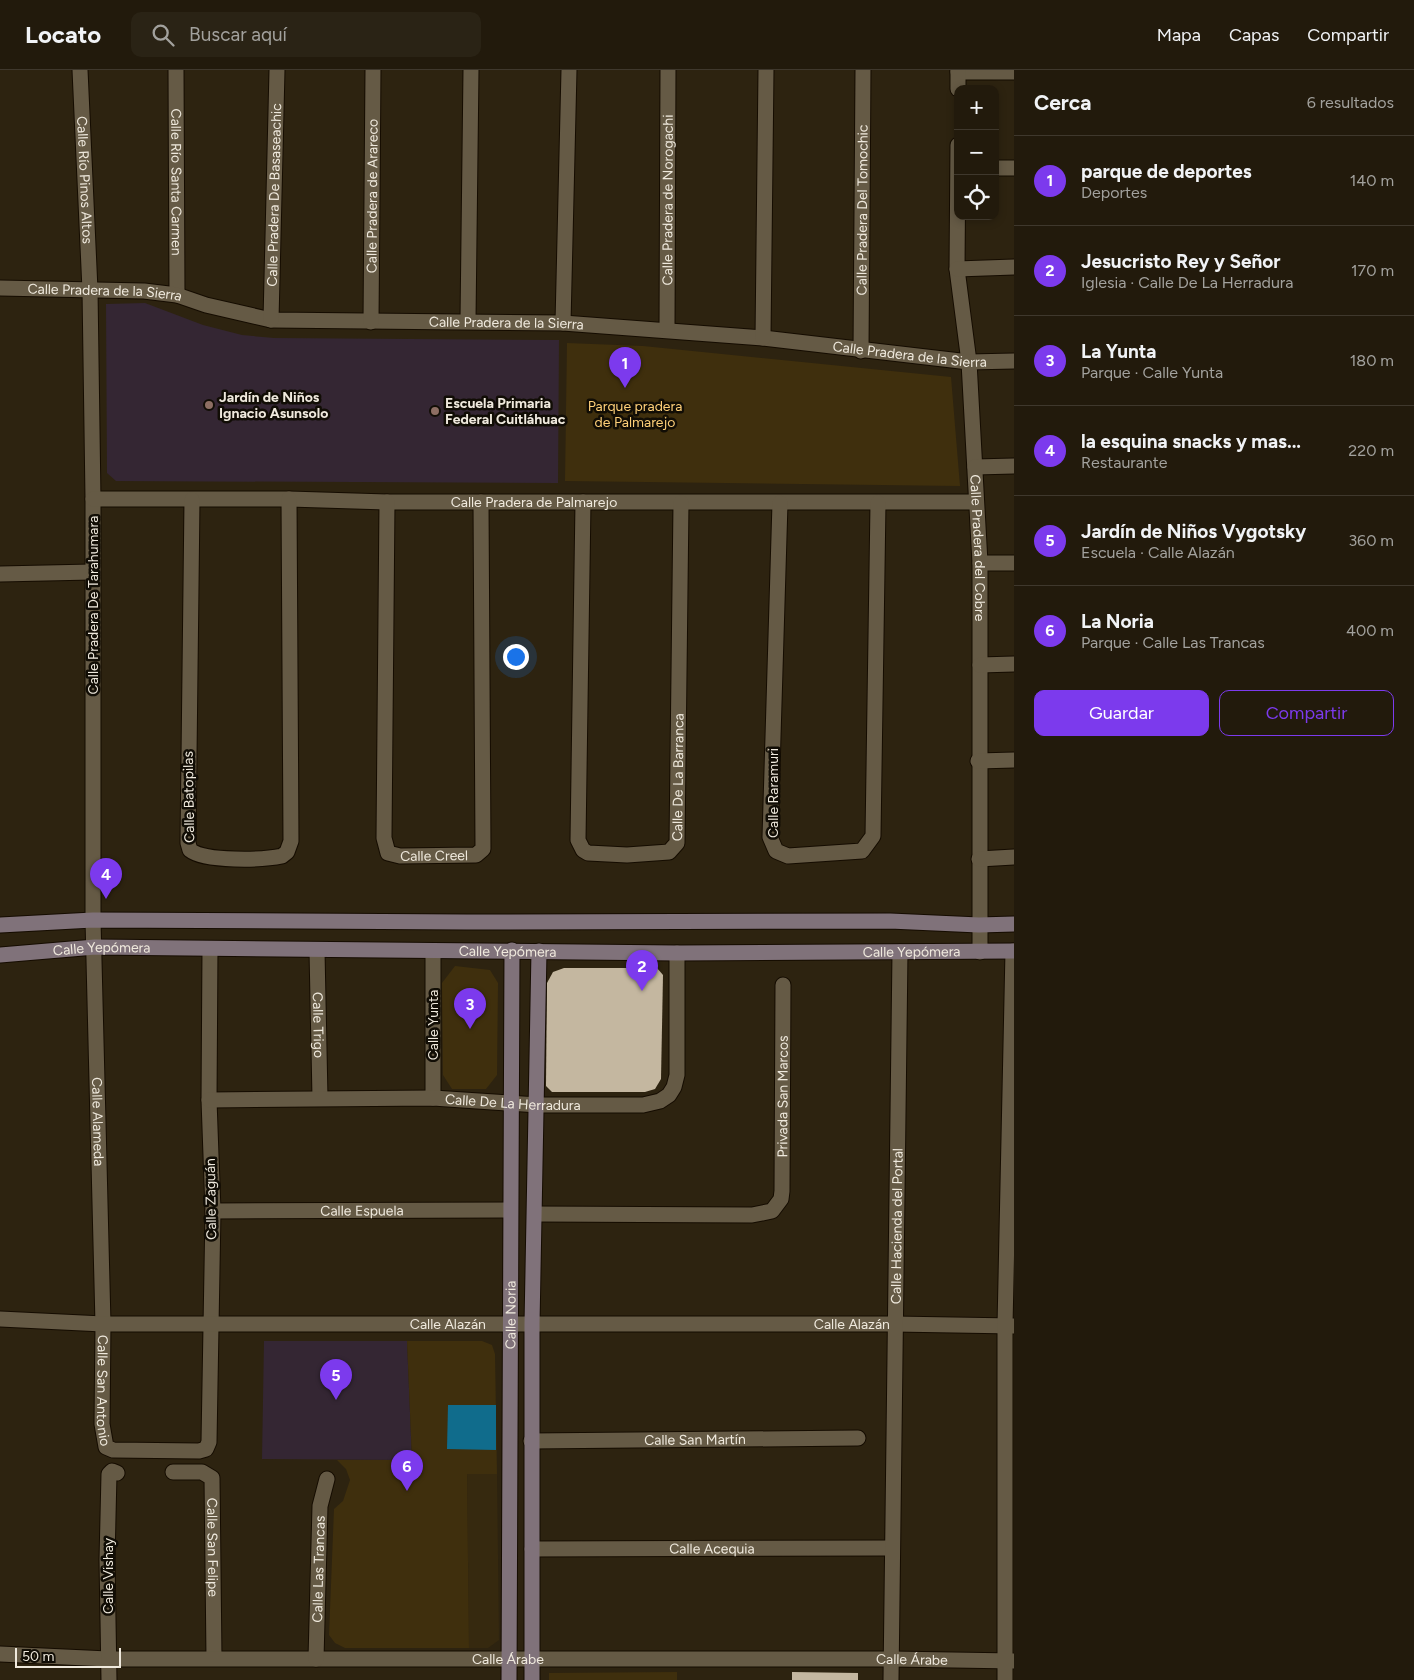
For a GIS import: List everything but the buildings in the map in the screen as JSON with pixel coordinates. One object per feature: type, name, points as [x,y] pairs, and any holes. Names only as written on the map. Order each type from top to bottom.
[{"type":"main road","name":"Calle Yepómera","points":[[0,925],[93,920],[447,922],[890,921],[979,926],[1014,924]]},
{"type":"main road","name":"Calle Yepómera","points":[[0,956],[95,947],[433,952],[512,950],[677,953],[1013,951]]},
{"type":"main road","name":"Calle Noria","points":[[510,1680],[512,950]]},
{"type":"main road","name":"Calle Noria","points":[[532,1680],[532,1324],[538,1105],[539,951]]},
{"type":"street","name":"Calle Río Pinos Altos","points":[[80,70],[90,290]]},
{"type":"street","name":"Calle Río Santa Carmen","points":[[176,70],[177,295]]},
{"type":"street","name":"Calle Pradera De Basaseachic","points":[[271,320],[276,70]]},
{"type":"street","name":"Calle Pradera de Arareco","points":[[372,322],[373,70]]},
{"type":"street","points":[[468,320],[471,70]]},
{"type":"street","points":[[563,323],[569,70]]},
{"type":"street","name":"Calle Pradera de Norogachi","points":[[667,329],[668,70]]},
{"type":"street","points":[[763,338],[766,70]]},
{"type":"street","name":"Calle Pradera Del Tomochic","points":[[861,351],[862,70]]},
{"type":"street","points":[[958,85],[958,71],[1014,72]]},
{"type":"street","points":[[999,168],[1014,168]]},
{"type":"street","name":"Calle Pradera del Cobre","points":[[958,175],[957,269],[969,362],[975,502],[980,563],[978,761],[980,952]]},
{"type":"street","points":[[957,269],[1014,267]]},
{"type":"street","name":"Calle Pradera de la Sierra","points":[[0,288],[144,291],[177,295],[206,305],[271,320],[372,322],[468,320],[563,323],[667,329],[763,338],[861,351],[969,362],[1014,362]]},
{"type":"street","name":"Calle Pradera De Tarahumara","points":[[90,290],[93,499],[93,920]]},
{"type":"street","points":[[975,467],[1014,466]]},
{"type":"street","name":"Calle Pradera de Palmarejo","points":[[93,499],[289,499],[387,502],[975,502]]},
{"type":"street","name":"Calle Batopilas","points":[[192,500],[188,844],[190,850],[200,856],[244,858],[282,856],[287,852],[291,841],[289,499]]},
{"type":"street","name":"Calle Creel","points":[[387,502],[384,838],[388,853],[400,856],[476,855],[483,849],[481,502]]},
{"type":"street","name":"Calle De La Barranca","points":[[583,502],[578,840],[583,850],[588,853],[627,855],[669,852],[677,843],[681,502]]},
{"type":"street","name":"Calle Raramuri","points":[[780,503],[770,837],[776,851],[788,856],[862,851],[873,836],[878,503]]},
{"type":"street","points":[[980,563],[1014,562]]},
{"type":"street","points":[[0,574],[92,572]]},
{"type":"street","points":[[980,665],[1014,664]]},
{"type":"street","points":[[978,761],[1014,760]]},
{"type":"street","points":[[979,859],[1014,858]]},
{"type":"street","name":"Calle Alameda","points":[[93,920],[103,1324]]},
{"type":"street","name":"Calle Zaguán","points":[[206,1449],[210,1436],[213,1211],[209,1100],[210,949]]},
{"type":"street","name":"Calle Trigo","points":[[317,951],[320,1098]]},
{"type":"street","points":[[1006,1680],[1010,1661],[1009,1326],[1013,951]]},
{"type":"street","name":"Calle Yunta","points":[[433,952],[433,1098]]},
{"type":"street","name":"Calle Hacienda del Portal","points":[[891,1680],[900,952]]},
{"type":"street","name":"Calle De La Herradura","points":[[209,1100],[433,1098],[538,1105],[642,1105],[660,1101],[669,1095],[677,1075],[677,953]]},
{"type":"street","name":"Privada San Marcos","points":[[535,1214],[752,1215],[766,1214],[777,1206],[782,1191],[782,985]]},
{"type":"street","name":"Calle Espuela","points":[[213,1211],[510,1210]]},
{"type":"street","name":"Calle Alazán","points":[[0,1319],[103,1324],[894,1324],[1009,1326]]},
{"type":"street","name":"Calle San Antonio","points":[[103,1324],[102,1424],[106,1447],[120,1450],[195,1451],[206,1449]]},
{"type":"street","name":"Calle San Martín","points":[[531,1441],[858,1438]]},
{"type":"street","name":"Calle Vishay","points":[[109,1680],[107,1560],[114,1472]]},
{"type":"street","name":"Calle San Felipe","points":[[173,1472],[202,1472],[212,1478],[214,1658]]},
{"type":"street","name":"Calle Las Trancas","points":[[316,1659],[320,1506],[326,1479]]},
{"type":"street","name":"Calle Acequia","points":[[532,1549],[892,1548]]},
{"type":"street","name":"Calle Árabe","points":[[0,1654],[108,1659],[532,1660],[892,1658],[1010,1661]]},
{"type":"shaded area","points":[[145,303],[203,325],[242,335],[274,338],[559,340],[558,483],[116,481],[107,473],[106,304]]},
{"type":"shaded area","points":[[264,1341],[407,1341],[412,1460],[262,1459]]},
{"type":"shaded area","points":[[467,1474],[497,1474],[499,1640],[488,1648],[469,1648]]},
{"type":"green space","name":"Parque pradera de Palmarejo","points":[[567,343],[643,346],[951,377],[960,486],[565,481]]},
{"type":"green space","points":[[455,966],[490,970],[498,983],[497,1075],[486,1089],[452,1089],[443,1075],[442,983]]},
{"type":"green space","points":[[407,1341],[482,1341],[492,1345],[495,1354],[497,1474],[467,1474],[469,1648],[345,1648],[335,1643],[329,1635],[334,1509],[343,1501],[350,1480],[346,1469],[337,1460],[412,1460]]},
{"type":"green space","points":[[677,1672],[677,1680],[549,1680],[549,1673]]},
{"type":"water","points":[[448,1405],[496,1405],[496,1450],[447,1449]]},
{"type":"place","name":"parque de deportes","points":[[625,388]]},
{"type":"place","name":"Jardín de Niños Ignacio Asunsolo","points":[[209,405]]},
{"type":"place","name":"Escuela Primaria Federal Cuitláhuac","points":[[435,411]]},
{"type":"place","name":"la esquina snacks y mas...","points":[[106,899]]},
{"type":"place","name":"Jesucristo Rey y Señor","points":[[642,991]]},
{"type":"place","name":"La Yunta","points":[[470,1029]]},
{"type":"place","name":"Jardín de Niños Vygotsky","points":[[336,1400]]},
{"type":"place","name":"La Noria","points":[[407,1491]]}]
